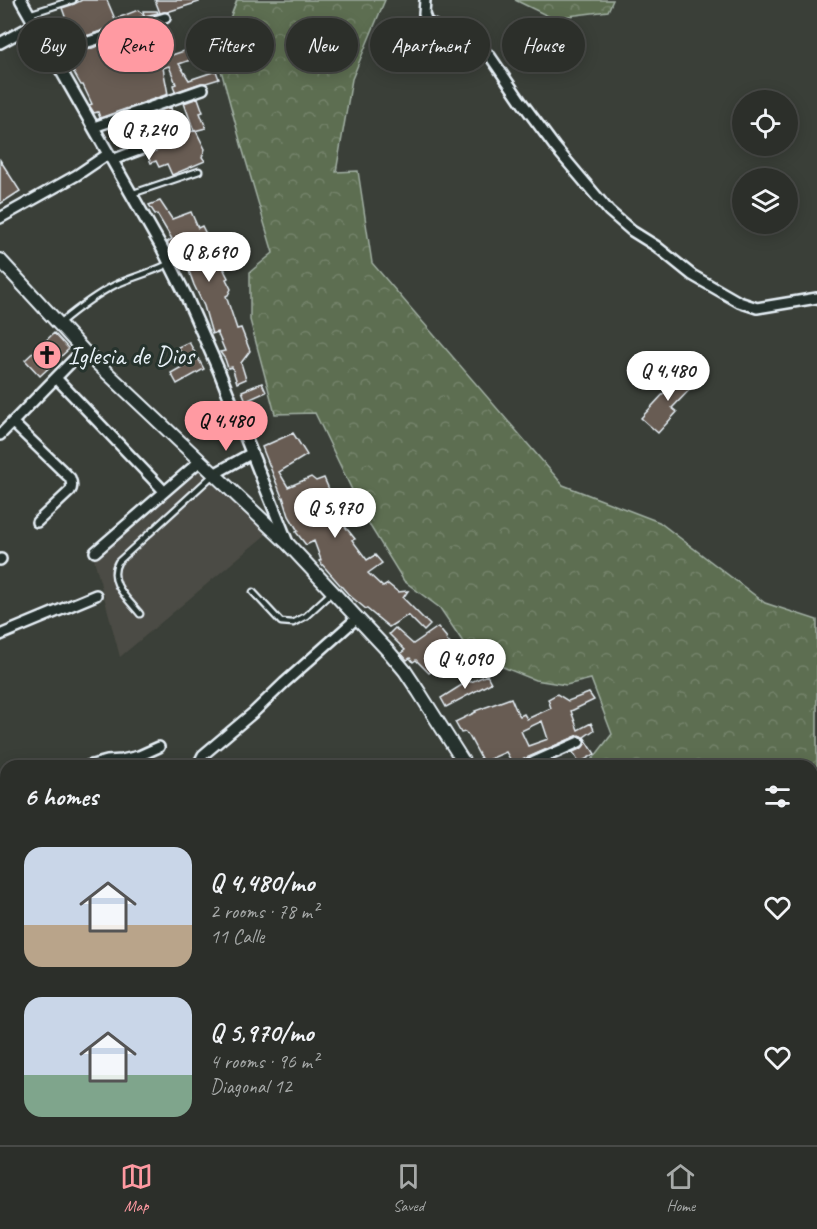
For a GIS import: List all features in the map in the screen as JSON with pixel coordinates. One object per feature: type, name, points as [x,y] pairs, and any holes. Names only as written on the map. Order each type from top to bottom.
[{"type":"main road","points":[[0,260],[58,325],[288,544],[357,618],[405,671],[462,760]]},
{"type":"street","points":[[21,0],[31,18]]},
{"type":"street","points":[[425,0],[424,14],[427,22],[471,41],[490,56],[555,147],[609,211],[632,231],[656,246],[692,275],[739,302],[757,308],[817,298]]},
{"type":"street","points":[[0,43],[18,30]]},
{"type":"street","points":[[62,72],[170,262],[201,328],[288,544]]},
{"type":"street","points":[[94,128],[203,89]]},
{"type":"street","points":[[0,218],[110,157],[177,136]]},
{"type":"street","points":[[0,435],[84,350]]},
{"type":"street","points":[[56,378],[164,491]]},
{"type":"street","points":[[13,423],[70,478],[72,483],[70,491],[37,522]]},
{"type":"street","points":[[214,474],[252,453]]},
{"type":"street","points":[[95,552],[200,460]]},
{"type":"street","points":[[0,635],[96,595]]},
{"type":"street","points":[[200,760],[203,755],[357,618]]},
{"type":"street","points":[[538,760],[579,742]]},
{"type":"street","points":[[122,760],[139,756],[159,747]]},
{"type":"lane","points":[[34,18],[73,0]]},
{"type":"lane","points":[[131,194],[199,171]]},
{"type":"lane","points":[[58,325],[106,290],[170,262]]},
{"type":"lane","points":[[140,614],[115,580],[115,568],[118,562],[214,474]]},
{"type":"lane","points":[[253,592],[281,622],[293,623],[306,616],[332,592]]},
{"type":"shaded area","points":[[197,468],[269,532],[120,657],[94,559]]},
{"type":"green space","points":[[237,0],[385,0],[377,18],[370,18],[370,36],[358,65],[358,18],[286,18],[286,72],[355,72],[336,172],[358,171],[372,263],[563,485],[659,522],[765,603],[817,620],[817,760],[592,760],[612,734],[591,679],[566,685],[535,680],[488,661],[463,642],[440,608],[404,581],[367,521],[315,413],[275,414],[250,320],[250,272],[273,253],[222,72],[274,72],[274,18],[230,18]]},
{"type":"green space","points":[[515,0],[613,0],[608,11],[552,18]]},
{"type":"building","points":[[82,0],[107,0],[115,18],[98,18],[98,32],[86,36],[86,18],[66,18],[62,8]]},
{"type":"building","points":[[155,0],[198,0],[199,2],[160,13]]},
{"type":"building","points":[[138,10],[144,15],[143,11],[157,11],[158,13],[144,16],[118,18]]},
{"type":"building","points":[[98,46],[98,72],[164,72],[168,94],[100,118],[98,112],[94,113],[89,105],[92,104],[74,72],[86,72],[86,50]]},
{"type":"building","points":[[186,50],[186,62],[179,64],[189,80],[213,72],[216,72],[219,79],[175,92],[173,85],[176,84],[171,72],[174,72],[174,54]]},
{"type":"building","points":[[198,98],[203,112],[200,113],[206,128],[194,131],[184,103]]},
{"type":"building","points":[[171,107],[175,130],[137,144],[129,122]]},
{"type":"building","points":[[196,131],[205,149],[202,157],[205,161],[172,175],[167,164],[159,167],[156,161],[151,163],[147,154],[180,142],[183,138],[182,132]]},
{"type":"building","points":[[0,160],[20,191],[0,204]]},
{"type":"building","points":[[160,201],[172,219],[191,212],[198,228],[202,226],[216,254],[235,247],[242,262],[224,268],[231,289],[226,296],[237,329],[241,328],[250,351],[241,363],[246,379],[237,383],[232,367],[228,368],[220,352],[225,351],[217,332],[212,334],[204,306],[189,271],[196,266],[189,248],[173,254],[167,242],[172,239],[149,205]]},
{"type":"building","name":"Iglesia de Dios","points":[[54,333],[69,349],[40,376],[25,360]]},
{"type":"building","points":[[189,342],[204,369],[177,384],[171,373],[187,364],[178,347]]},
{"type":"building","points":[[680,369],[695,384],[672,408],[677,412],[658,433],[641,418],[666,391],[663,388]]},
{"type":"building","points":[[262,383],[266,392],[246,401],[242,391]]},
{"type":"building","points":[[293,433],[307,455],[279,472],[288,487],[311,477],[316,481],[324,478],[332,496],[321,501],[331,523],[339,519],[355,539],[352,540],[367,560],[375,555],[382,563],[368,573],[383,587],[388,584],[398,592],[408,591],[403,598],[430,625],[424,631],[408,615],[389,627],[349,595],[319,561],[321,560],[314,541],[306,545],[296,532],[298,531],[289,516],[262,447]]},
{"type":"building","points":[[438,627],[457,652],[429,673],[416,660],[413,662],[410,658],[407,660],[401,653],[405,650],[389,634],[395,628],[413,644]]},
{"type":"building","points":[[487,675],[491,683],[446,707],[441,698],[468,681],[471,682]]},
{"type":"building","points":[[589,693],[594,700],[571,711],[578,730],[591,723],[594,730],[584,737],[595,754],[584,760],[577,760],[573,752],[582,748],[586,742],[579,735],[522,760],[511,760],[506,752],[482,760],[469,736],[465,732],[461,733],[455,722],[475,711],[511,698],[520,716],[524,714],[527,719],[551,708],[548,699],[557,694],[568,701]],"holes":[[[542,721],[548,739],[528,746],[521,731]]]},
{"type":"place","name":"Iglesia de Dios","points":[[47,355]]}]
